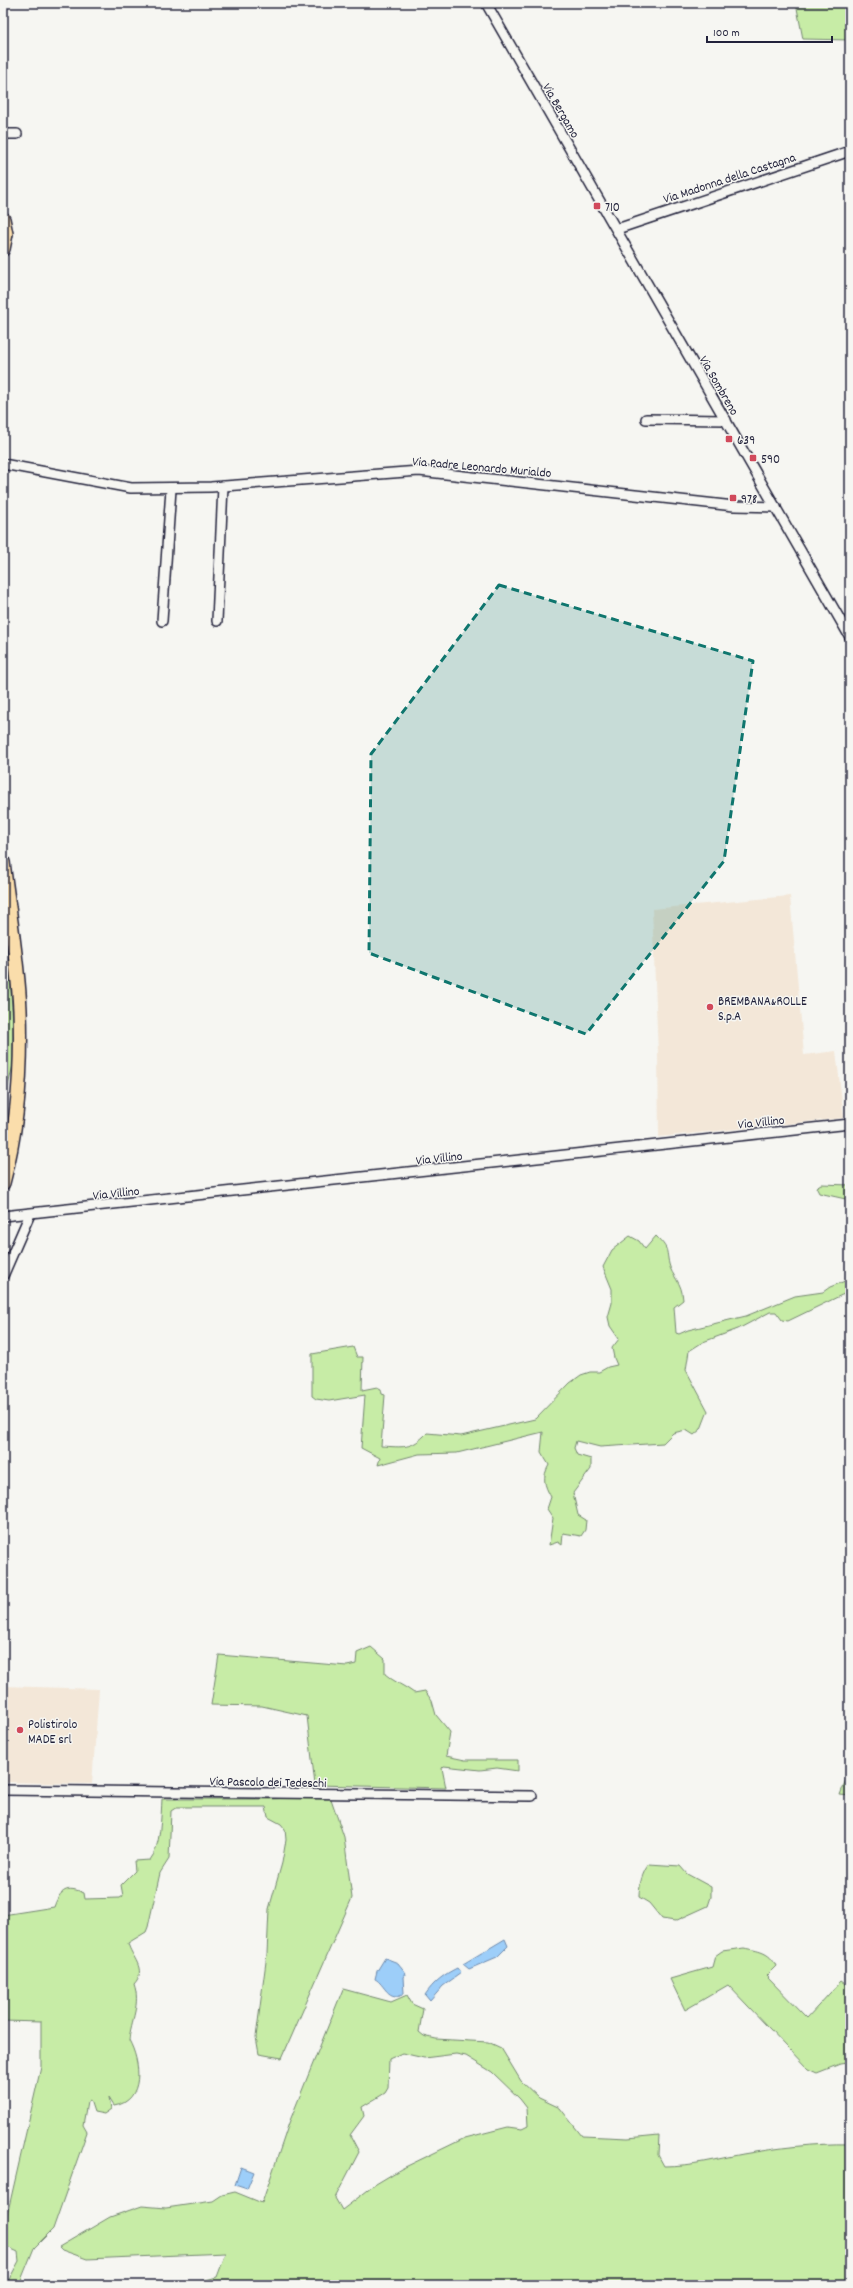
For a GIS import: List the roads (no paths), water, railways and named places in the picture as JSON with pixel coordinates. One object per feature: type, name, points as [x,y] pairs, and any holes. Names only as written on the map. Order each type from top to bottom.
[{"type":"highway","points":[[3,220],[6,234],[3,249]]},
{"type":"highway","points":[[3,862],[16,965],[20,1040],[17,1107],[3,1183]]},
{"type":"street","name":"Via Bergamo","points":[[486,3],[616,229]]},
{"type":"street","points":[[3,134],[17,134]]},
{"type":"street","name":"Via Madonna della Castagna","points":[[616,229],[850,151]]},
{"type":"street","name":"Via Sombreno","points":[[616,229],[850,637]]},
{"type":"street","points":[[646,419],[726,420]]},
{"type":"street","name":"Via Padre Leonardo Murialdo","points":[[3,464],[65,477],[131,488],[172,489],[408,472],[431,472],[734,506],[776,507]]},
{"type":"street","points":[[217,621],[223,486]]},
{"type":"street","points":[[162,621],[172,489]]},
{"type":"street","name":"Via Villino","points":[[3,1216],[850,1124]]},
{"type":"street","points":[[3,1276],[30,1214]]},
{"type":"street","name":"Via Pascolo dei Tedeschi","points":[[3,1790],[532,1796]]},
{"type":"water","points":[[505,1939],[508,1946],[497,1957],[469,1969],[463,1964]]},
{"type":"water","points":[[385,1958],[398,1963],[406,1973],[403,1977],[404,1993],[394,1996],[387,1992],[375,1979],[377,1971]]},
{"type":"water","points":[[457,1968],[461,1973],[443,1986],[430,2001],[425,1995],[428,1990],[439,1979]]},
{"type":"water","points":[[241,2167],[254,2172],[247,2189],[235,2185]]},
{"type":"place","name":"710","points":[[597,206]]},
{"type":"place","name":"639","points":[[729,439]]},
{"type":"place","name":"590","points":[[753,458]]},
{"type":"place","name":"978","points":[[733,498]]},
{"type":"place","name":"BREMBANA&ROLLE S.p.A","points":[[710,1007]]},
{"type":"place","name":"Polistirolo MADE srl","points":[[20,1730]]}]
